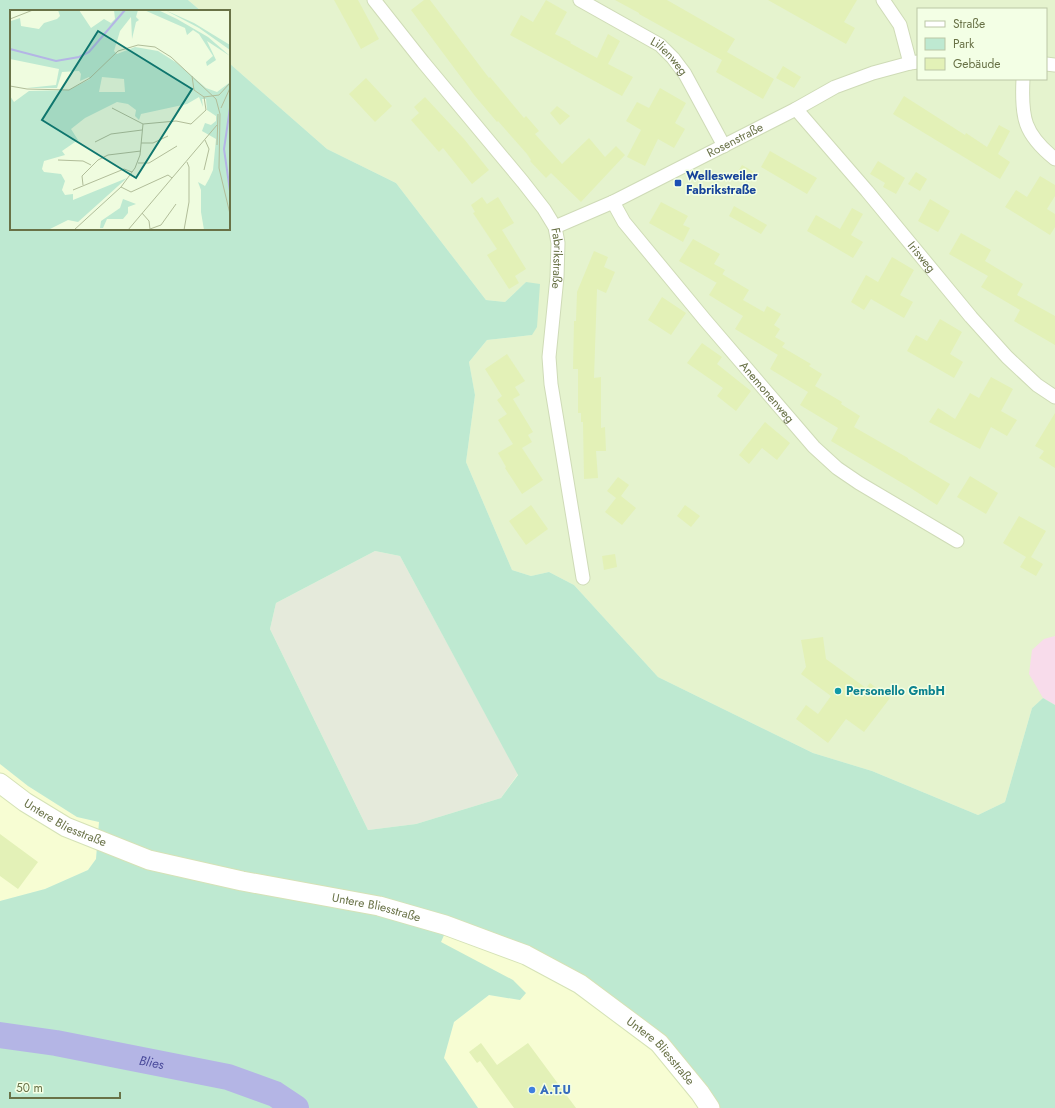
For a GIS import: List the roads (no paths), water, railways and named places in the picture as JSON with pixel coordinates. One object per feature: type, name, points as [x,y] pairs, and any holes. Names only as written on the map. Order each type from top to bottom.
[{"type":"main road","name":"Untere Bliesstraße","points":[[0,783],[25,802],[66,827],[149,860],[242,881],[379,906],[445,925],[526,955],[580,984],[659,1043],[700,1093],[710,1108]]},
{"type":"street","name":"Fabrikstraße","points":[[374,0],[422,62],[523,182],[544,209],[555,227],[558,244],[557,277],[549,357],[551,384],[583,578]]},
{"type":"street","name":"Lilienweg","points":[[580,0],[660,45],[673,58],[685,74],[724,146]]},
{"type":"street","points":[[884,0],[900,24],[914,62]]},
{"type":"street","name":"Rosenstraße","points":[[555,227],[613,202],[796,109],[835,87],[873,73],[914,62]]},
{"type":"street","points":[[1023,80],[1022,92],[1024,120],[1030,134],[1041,148],[1055,160]]},
{"type":"street","name":"Irisweg","points":[[796,109],[971,317],[1007,357],[1038,385],[1055,397]]},
{"type":"street","name":"Anemonenweg","points":[[613,202],[624,222],[705,320],[814,447],[837,468],[859,484],[957,542]]},
{"type":"waterway","name":"Blies","points":[[0,1035],[56,1043],[228,1077],[275,1094],[296,1108]]},
{"type":"place","name":"Wellesweiler Fabrikstraße","points":[[678,183]]},
{"type":"place","name":"Personello GmbH","points":[[838,691]]},
{"type":"place","name":"A.T.U","points":[[532,1090]]}]
